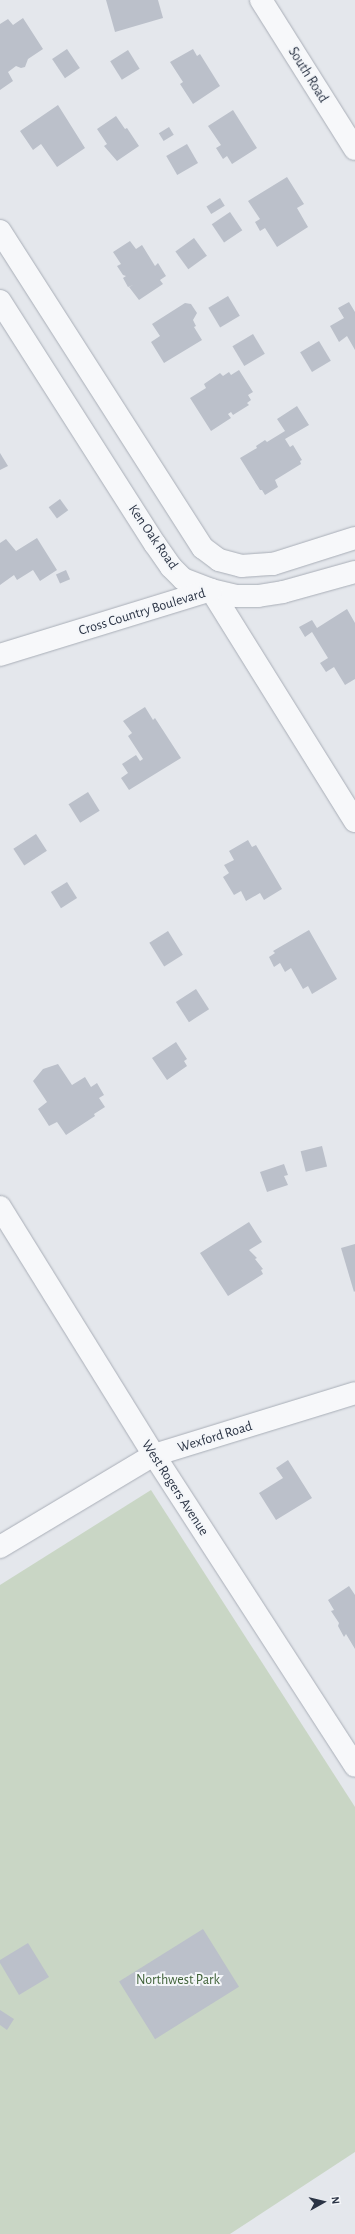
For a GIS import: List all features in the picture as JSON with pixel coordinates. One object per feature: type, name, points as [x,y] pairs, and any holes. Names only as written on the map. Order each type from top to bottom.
[{"type":"street","name":"South Road","points":[[261,0],[355,149]]},
{"type":"street","points":[[0,231],[203,548],[218,560],[241,566],[272,564],[355,538]]},
{"type":"street","name":"Ken Oak Road","points":[[0,301],[171,567],[183,579],[211,590]]},
{"type":"street","points":[[218,560],[211,590],[355,821]]},
{"type":"street","name":"Cross Country Boulevard","points":[[0,655],[211,590],[236,596],[258,596],[283,592],[355,572]]},
{"type":"street","name":"West Rogers Avenue","points":[[0,1207],[154,1455],[355,1766]]},
{"type":"street","name":"Wexford Road","points":[[0,1547],[154,1455],[355,1394]]},
{"type":"green space","name":"Northwest Park","points":[[151,1490],[355,1807],[355,2152],[230,2234],[0,2234],[0,1585]]},
{"type":"building","points":[[106,0],[158,0],[163,18],[115,32]]},
{"type":"building","points":[[23,18],[43,49],[28,59],[25,67],[21,68],[16,66],[8,72],[13,81],[0,90],[0,24],[8,19],[13,25]]},
{"type":"building","points":[[67,49],[80,68],[65,78],[52,59]]},
{"type":"building","points":[[193,49],[197,56],[200,54],[220,86],[193,104],[180,84],[183,82],[170,62]]},
{"type":"building","points":[[128,50],[140,69],[122,80],[110,61]]},
{"type":"building","points":[[58,105],[85,148],[57,167],[41,144],[33,150],[20,131]]},
{"type":"building","points":[[233,110],[257,148],[232,164],[227,156],[223,159],[216,148],[221,145],[208,126]]},
{"type":"building","points":[[116,116],[125,129],[127,128],[139,146],[117,161],[104,146],[107,144],[97,129]]},
{"type":"building","points":[[169,127],[174,135],[164,141],[159,133]]},
{"type":"building","points":[[187,144],[198,163],[177,175],[166,156]]},
{"type":"building","points":[[287,177],[304,204],[297,208],[308,227],[277,247],[265,228],[260,231],[255,222],[260,219],[248,201]]},
{"type":"building","points":[[220,198],[225,206],[211,214],[206,206]]},
{"type":"building","points":[[230,212],[242,230],[224,243],[212,224]]},
{"type":"building","points":[[194,238],[207,256],[188,269],[175,252]]},
{"type":"building","points":[[130,241],[136,249],[142,245],[155,266],[158,263],[166,276],[160,280],[163,284],[139,300],[129,287],[133,285],[128,287],[123,278],[126,276],[123,275],[117,266],[121,264],[113,252]]},
{"type":"building","points":[[228,296],[240,316],[220,328],[208,308]]},
{"type":"building","points":[[349,302],[355,312],[355,350],[347,336],[339,342],[330,326],[344,318],[338,308]]},
{"type":"building","points":[[185,303],[191,304],[197,313],[193,320],[196,326],[194,327],[202,340],[164,363],[151,342],[160,336],[152,324]]},
{"type":"building","points":[[253,334],[265,354],[244,366],[232,346]]},
{"type":"building","points":[[319,341],[331,361],[312,372],[300,352]]},
{"type":"building","points":[[239,370],[253,392],[248,395],[251,400],[247,403],[249,405],[233,415],[231,412],[228,414],[231,418],[211,431],[190,398],[206,388],[204,384],[220,373],[223,376],[229,372],[231,375]]},
{"type":"building","points":[[297,406],[309,425],[285,439],[290,447],[293,445],[302,460],[300,461],[301,464],[275,480],[278,487],[265,495],[262,490],[260,490],[240,458],[257,448],[256,446],[265,440],[267,442],[285,431],[277,419]]},
{"type":"building","points":[[0,453],[8,466],[0,470]]},
{"type":"building","points":[[60,499],[68,510],[57,519],[49,507]]},
{"type":"building","points":[[37,538],[57,570],[40,581],[33,570],[17,580],[14,575],[0,585],[0,543],[6,539],[16,551]]},
{"type":"building","points":[[66,570],[70,579],[60,584],[56,574]]},
{"type":"building","points":[[347,609],[355,623],[355,679],[345,685],[334,667],[326,672],[320,663],[328,658],[312,632],[305,637],[299,627],[312,620],[317,628]]},
{"type":"building","points":[[145,707],[153,720],[155,718],[181,758],[129,790],[121,778],[128,773],[122,764],[136,755],[140,761],[143,759],[128,736],[132,733],[123,721]]},
{"type":"building","points":[[88,792],[100,811],[80,823],[68,804]]},
{"type":"building","points":[[36,834],[47,851],[24,865],[13,849]]},
{"type":"building","points":[[248,840],[252,847],[256,845],[282,889],[264,900],[260,893],[246,901],[241,891],[234,895],[223,877],[229,873],[224,865],[234,860],[229,851]]},
{"type":"building","points":[[67,882],[77,898],[61,908],[51,892]]},
{"type":"building","points":[[309,930],[337,979],[312,994],[308,986],[303,989],[291,968],[285,972],[280,963],[274,967],[269,957],[275,953],[273,951]]},
{"type":"building","points":[[168,931],[183,955],[164,966],[149,943]]},
{"type":"building","points":[[196,989],[209,1009],[189,1022],[176,1002]]},
{"type":"building","points":[[176,1042],[187,1059],[184,1061],[187,1066],[167,1080],[152,1058]]},
{"type":"building","points":[[58,1064],[72,1085],[85,1077],[91,1087],[97,1083],[104,1095],[99,1098],[105,1107],[94,1114],[95,1116],[66,1135],[57,1122],[49,1126],[38,1109],[47,1102],[33,1081],[43,1069]]},
{"type":"building","points":[[322,1146],[327,1166],[306,1172],[301,1151]]},
{"type":"building","points":[[284,1164],[288,1175],[284,1176],[288,1185],[267,1192],[260,1172]]},
{"type":"building","points":[[249,1222],[262,1242],[249,1250],[257,1258],[255,1259],[263,1269],[261,1270],[263,1274],[228,1296],[200,1253]]},
{"type":"building","points":[[355,1244],[355,1291],[354,1292],[341,1248]]},
{"type":"building","points":[[288,1460],[312,1498],[276,1520],[259,1493],[283,1478],[276,1468]]},
{"type":"building","points":[[349,1586],[355,1595],[355,1649],[346,1634],[344,1637],[338,1626],[339,1623],[331,1611],[334,1610],[328,1600]]},
{"type":"building","points":[[203,1929],[239,1987],[155,2039],[119,1981]]},
{"type":"building","points":[[28,1943],[49,1977],[19,1995],[0,1963],[0,1960]]},
{"type":"building","points":[[0,2010],[14,2019],[7,2030],[0,2025]]}]
